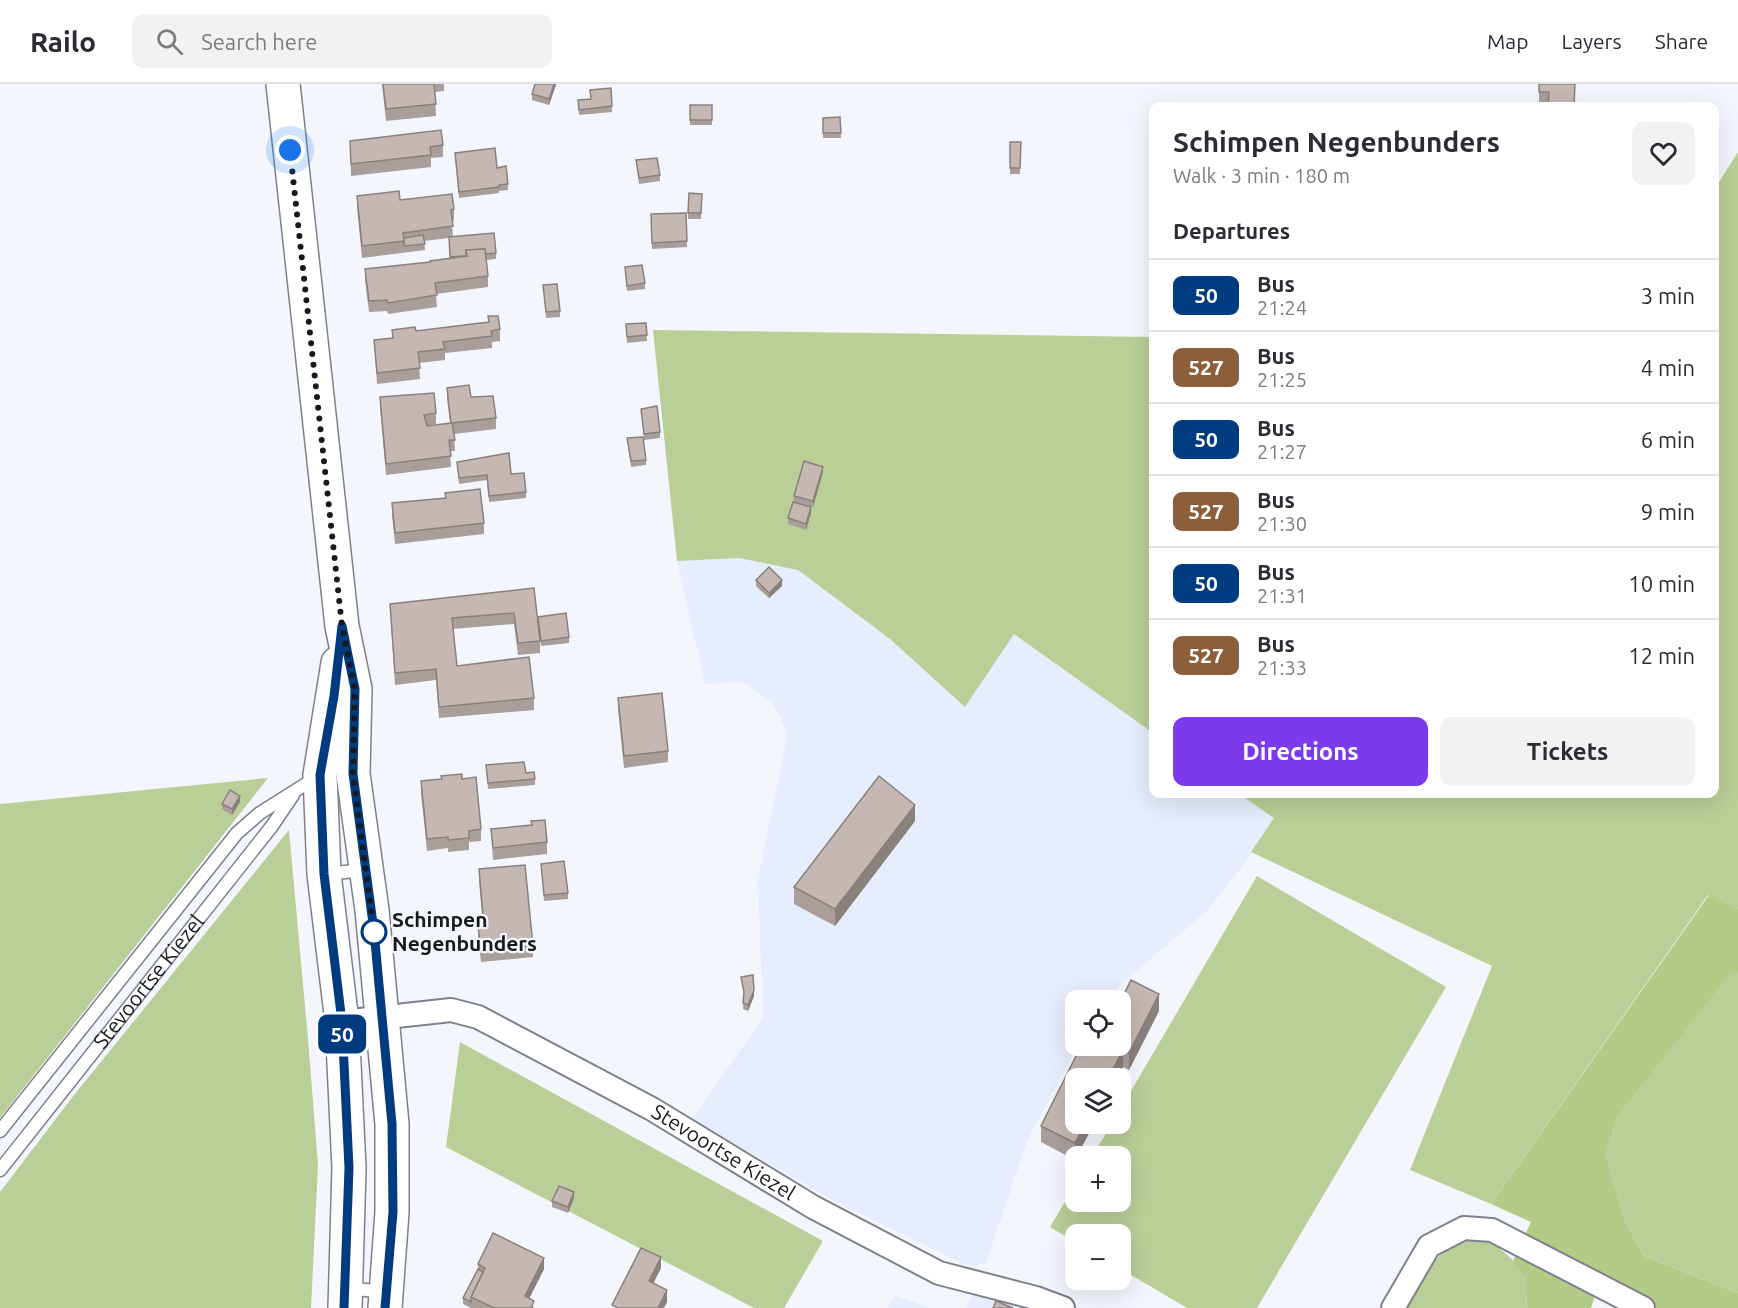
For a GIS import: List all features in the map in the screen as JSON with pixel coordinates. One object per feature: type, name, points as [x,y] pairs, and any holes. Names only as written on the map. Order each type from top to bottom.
[{"type":"main road","name":"Stevoortse Kiezel","points":[[283,84],[342,626],[328,778],[324,874],[342,1022],[349,1168],[345,1298]]},
{"type":"main road","name":"Stevoortse Kiezel","points":[[328,778],[366,870],[383,1017],[392,1135],[393,1212],[386,1300]]},
{"type":"street","name":"Stevoortse Kiezel","points":[[342,1022],[451,1010],[477,1017],[652,1109],[813,1207],[939,1273],[1036,1298],[1063,1308]]},
{"type":"street","points":[[1392,1308],[1430,1246],[1464,1228],[1492,1230],[1643,1308]]},
{"type":"lane","name":"Stevoortse Kiezel","points":[[0,1131],[237,833],[260,813],[328,778]]},
{"type":"lane","name":"Stevoortse Kiezel","points":[[0,1170],[272,826],[328,778]]},
{"type":"lane","points":[[324,874],[366,870]]},
{"type":"lane","points":[[345,1298],[386,1300]]},
{"type":"shaded area","points":[[739,558],[798,570],[890,639],[965,707],[1014,634],[1149,730],[1149,798],[1245,798],[1274,818],[1247,860],[1206,912],[1116,990],[1065,990],[1065,1056],[1072,1056],[1027,1141],[986,1263],[973,1266],[963,1264],[832,1200],[692,1119],[763,1018],[758,878],[788,733],[772,702],[743,682],[705,684],[677,561]]},
{"type":"shaded area","points":[[894,1295],[930,1308],[888,1308]]},
{"type":"shaded area","points":[[973,1296],[1018,1300],[1039,1308],[966,1308]]},
{"type":"green space","points":[[1738,152],[1738,909],[1708,895],[1491,1204],[1410,1170],[1492,966],[1251,852],[1274,818],[1245,798],[1719,798],[1719,182]]},
{"type":"green space","points":[[653,330],[1149,337],[1149,730],[1014,634],[965,707],[890,639],[798,570],[739,558],[677,561]]},
{"type":"green space","points":[[268,778],[0,1118],[0,804]]},
{"type":"green space","points":[[289,830],[318,1165],[311,1308],[0,1308],[0,1192],[74,1095]]},
{"type":"green space","points":[[1257,876],[1446,987],[1257,1308],[1187,1308],[1131,1275],[1131,1224],[1065,1224],[1065,1236],[1050,1227],[1065,1202],[1065,1212],[1131,1212],[1131,1146],[1098,1146],[1106,1134],[1131,1134],[1131,1091]]},
{"type":"green space","points":[[1709,895],[1738,909],[1738,974],[1732,971],[1617,1118],[1606,1155],[1625,1221],[1644,1256],[1738,1293],[1738,1308],[1631,1308],[1595,1296],[1591,1308],[1527,1308],[1525,1278],[1513,1261],[1531,1222],[1491,1204]]},
{"type":"green space","points":[[1732,970],[1738,974],[1738,1293],[1644,1256],[1625,1221],[1606,1155],[1617,1118]]},
{"type":"green space","points":[[460,1042],[823,1241],[784,1308],[754,1308],[446,1147]]},
{"type":"green space","points":[[1478,1234],[1505,1253],[1518,1266],[1526,1282],[1527,1308],[1404,1308],[1425,1272],[1441,1255],[1463,1240]]},
{"type":"building","points":[[383,84],[434,84],[436,104],[386,109]]},
{"type":"building","points":[[535,84],[554,84],[549,99],[532,94]]},
{"type":"building","points":[[1539,84],[1575,84],[1574,102],[1548,102],[1549,92],[1539,92]]},
{"type":"building","points":[[611,88],[612,106],[579,110],[578,100],[591,99],[590,90]]},
{"type":"building","points":[[690,105],[712,105],[712,120],[690,120]]},
{"type":"building","points":[[840,117],[841,133],[823,133],[823,118]]},
{"type":"building","points":[[441,130],[443,145],[430,147],[431,155],[351,164],[350,141]]},
{"type":"building","points":[[1010,142],[1021,142],[1020,168],[1010,168]]},
{"type":"building","points":[[495,148],[497,168],[506,166],[508,184],[459,192],[455,153]]},
{"type":"building","points":[[657,158],[660,175],[639,178],[636,160]]},
{"type":"building","points":[[399,191],[400,200],[452,194],[453,226],[403,233],[404,241],[362,246],[357,196]]},
{"type":"building","points":[[689,193],[702,194],[701,213],[688,213]]},
{"type":"building","points":[[686,213],[687,241],[652,243],[651,214]]},
{"type":"building","points":[[494,233],[496,253],[485,254],[485,249],[466,250],[466,256],[450,257],[449,237]]},
{"type":"building","points":[[423,235],[425,244],[404,246],[404,238]]},
{"type":"building","points":[[485,249],[488,276],[435,283],[437,295],[388,303],[387,300],[369,301],[365,269],[467,256],[466,250]]},
{"type":"building","points":[[642,265],[645,283],[627,286],[625,267]]},
{"type":"building","points":[[557,284],[560,311],[546,312],[543,285]]},
{"type":"building","points":[[488,316],[498,316],[500,329],[491,331],[492,336],[443,342],[445,349],[418,352],[420,368],[377,373],[374,340],[393,338],[392,330],[415,327],[416,331],[489,322]]},
{"type":"building","points":[[646,323],[647,335],[627,337],[626,324]]},
{"type":"building","points":[[469,385],[471,397],[493,396],[496,418],[452,423],[455,440],[449,440],[451,456],[386,464],[380,397],[434,393],[436,413],[424,415],[427,426],[451,423],[447,388]]},
{"type":"building","points":[[657,406],[660,432],[644,434],[641,409]]},
{"type":"building","points":[[643,437],[646,460],[631,461],[627,438]]},
{"type":"building","points":[[509,453],[511,474],[524,473],[526,492],[489,496],[487,475],[459,478],[457,462]]},
{"type":"building","points":[[804,461],[823,467],[813,501],[794,496]]},
{"type":"building","points":[[480,489],[484,523],[395,533],[392,503],[446,498],[445,493]]},
{"type":"building","points":[[793,502],[811,507],[806,524],[788,518]]},
{"type":"building","points":[[769,567],[782,580],[769,593],[756,580]]},
{"type":"building","points":[[534,588],[540,641],[518,643],[514,613],[452,618],[457,666],[529,657],[534,698],[439,707],[436,669],[395,673],[390,604]]},
{"type":"building","points":[[566,613],[569,637],[541,641],[538,617]]},
{"type":"building","points":[[662,693],[668,751],[624,756],[618,698]]},
{"type":"building","points":[[524,762],[526,773],[534,772],[535,779],[488,783],[486,765]]},
{"type":"building","points":[[462,774],[462,779],[476,777],[481,829],[469,831],[469,838],[427,839],[421,781]]},
{"type":"building","points":[[879,776],[915,805],[835,909],[794,887]]},
{"type":"building","points":[[230,790],[240,796],[232,809],[222,804]]},
{"type":"building","points":[[545,820],[547,842],[493,848],[491,829],[532,825],[531,821]]},
{"type":"building","points":[[564,861],[568,893],[544,895],[541,864]]},
{"type":"building","points":[[525,865],[533,946],[481,951],[478,926],[484,926],[479,869]]},
{"type":"building","points":[[753,975],[754,990],[748,1005],[743,1003],[744,992],[741,977]]},
{"type":"building","points":[[1131,980],[1159,994],[1131,1049],[1131,990],[1126,990]]},
{"type":"building","points":[[1076,1056],[1120,1056],[1113,1068],[1070,1068]]},
{"type":"building","points":[[1065,1078],[1065,1134],[1080,1134],[1075,1143],[1041,1126]]},
{"type":"building","points":[[559,1186],[574,1192],[568,1207],[552,1201]]},
{"type":"building","points":[[493,1233],[544,1258],[525,1296],[534,1301],[531,1308],[494,1308],[471,1297],[485,1268],[478,1264]]},
{"type":"building","points":[[641,1248],[661,1257],[649,1281],[667,1290],[658,1308],[618,1308],[612,1305]]},
{"type":"building","points":[[478,1269],[483,1272],[471,1297],[471,1302],[463,1298]]},
{"type":"building","points":[[996,1301],[1013,1308],[993,1308]]},
{"type":"bus line","name":"50","points":[[344,1308],[349,1168],[342,1022],[324,874],[320,775],[322,752],[334,696],[342,626],[355,689],[353,774],[374,931],[392,1124],[393,1212],[385,1308]]},
{"type":"place","name":"Schimpen Negenbunders","points":[[374,932]]},
{"type":"route","points":[[290,150],[342,626],[355,689],[353,774],[374,932]]}]
